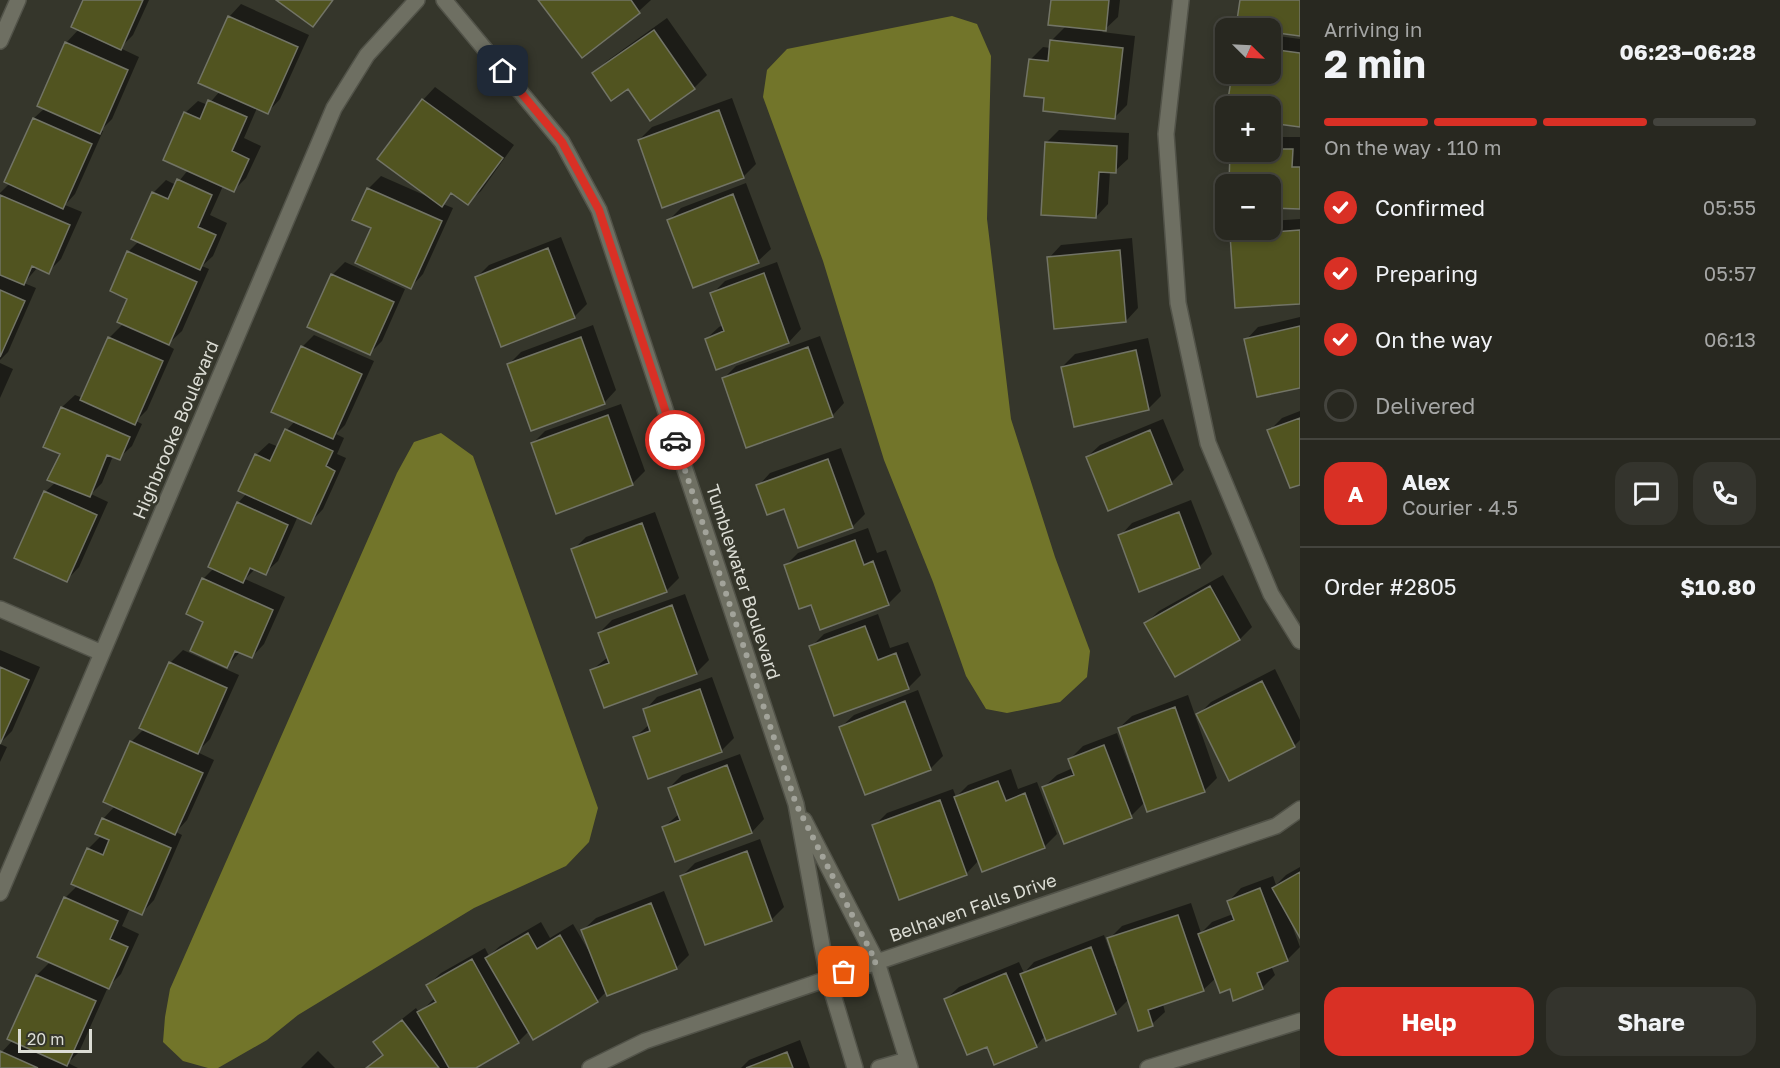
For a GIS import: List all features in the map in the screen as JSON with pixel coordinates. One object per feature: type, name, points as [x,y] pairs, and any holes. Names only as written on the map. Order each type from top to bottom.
[{"type":"street","points":[[0,41],[18,0]]},
{"type":"street","name":"Highbrooke Boulevard","points":[[0,893],[334,108],[367,55],[417,0]]},
{"type":"street","name":"Tumblewater Boulevard","points":[[444,0],[562,142],[599,210],[796,804],[828,978],[855,1068]]},
{"type":"street","points":[[1180,0],[1166,134],[1178,303],[1208,443],[1271,594],[1300,641]]},
{"type":"street","points":[[0,609],[102,653]]},
{"type":"street","name":"Tumblewater Boulevard","points":[[796,804],[876,962],[908,1064]]},
{"type":"street","name":"Belhaven Falls Drive","points":[[590,1068],[645,1041],[1276,826],[1300,809]]},
{"type":"street","points":[[1148,1068],[1300,1021]]},
{"type":"street","points":[[879,1068],[908,1064]]},
{"type":"shaded area","points":[[952,16],[977,24],[991,56],[987,219],[1011,419],[1055,557],[1090,651],[1087,677],[1060,702],[1007,713],[986,709],[966,676],[933,582],[884,460],[823,261],[763,97],[767,70],[787,49]]},
{"type":"shaded area","points":[[441,433],[473,456],[598,808],[589,842],[566,866],[474,908],[298,1015],[267,1040],[218,1068],[208,1068],[183,1061],[163,1042],[170,989],[397,473],[414,442]]},
{"type":"building","points":[[83,0],[143,0],[121,50],[71,27]]},
{"type":"building","points":[[276,0],[333,0],[313,27]]},
{"type":"building","points":[[538,0],[631,0],[640,13],[582,58]]},
{"type":"building","points":[[1051,0],[1109,0],[1106,31],[1048,25]]},
{"type":"building","points":[[1240,0],[1300,0],[1300,36],[1281,33],[1281,18],[1237,18]]},
{"type":"building","points":[[228,16],[298,47],[268,114],[198,83]]},
{"type":"building","points":[[654,30],[695,89],[650,121],[628,89],[611,101],[592,73]]},
{"type":"building","points":[[1050,40],[1123,48],[1115,119],[1043,111],[1044,98],[1024,96],[1029,59],[1048,61]]},
{"type":"building","points":[[65,42],[128,70],[100,134],[37,106]]},
{"type":"building","points":[[1281,50],[1300,53],[1300,127],[1281,124],[1281,96],[1229,96],[1230,84],[1281,84]]},
{"type":"building","points":[[422,99],[503,158],[468,205],[451,193],[442,207],[377,159]]},
{"type":"building","points":[[208,100],[247,117],[232,151],[249,159],[234,192],[163,160],[184,112],[200,119]]},
{"type":"building","points":[[719,110],[744,178],[662,208],[638,140]]},
{"type":"building","points":[[33,118],[92,144],[63,209],[4,182]]},
{"type":"building","points":[[1045,142],[1117,146],[1116,173],[1099,172],[1096,218],[1041,215]]},
{"type":"building","points":[[1281,149],[1293,149],[1292,167],[1300,167],[1300,209],[1281,208],[1281,174],[1229,174],[1230,162],[1281,162]]},
{"type":"building","points":[[177,179],[212,195],[198,227],[216,235],[200,270],[131,239],[152,192],[168,199]]},
{"type":"building","points":[[367,188],[442,221],[411,289],[355,263],[371,228],[352,220]]},
{"type":"building","points":[[733,194],[759,263],[693,288],[667,220]]},
{"type":"building","points":[[0,195],[70,225],[49,274],[32,266],[24,285],[0,275]]},
{"type":"building","points":[[1300,230],[1300,304],[1235,308],[1230,240],[1281,240],[1281,231]]},
{"type":"building","points":[[548,248],[575,318],[501,347],[475,277]]},
{"type":"building","points":[[1120,250],[1126,322],[1054,329],[1047,257]]},
{"type":"building","points":[[127,251],[197,282],[169,345],[117,322],[127,299],[110,291]]},
{"type":"building","points":[[764,273],[789,343],[716,370],[705,339],[724,331],[710,293]]},
{"type":"building","points":[[331,274],[394,302],[370,355],[307,327]]},
{"type":"building","points":[[0,290],[25,301],[0,357]]},
{"type":"building","points":[[1300,326],[1300,388],[1257,397],[1244,339]]},
{"type":"building","points":[[108,337],[163,361],[135,425],[80,400]]},
{"type":"building","points":[[581,337],[605,404],[531,431],[507,364]]},
{"type":"building","points":[[301,346],[362,374],[333,439],[271,412]]},
{"type":"building","points":[[808,347],[833,417],[746,448],[722,378]]},
{"type":"building","points":[[1136,350],[1149,410],[1074,427],[1061,367]]},
{"type":"building","points":[[61,407],[130,437],[120,460],[107,455],[90,497],[47,480],[60,454],[43,447]]},
{"type":"building","points":[[608,415],[633,485],[556,514],[531,443]]},
{"type":"building","points":[[1300,418],[1300,485],[1290,488],[1267,430]]},
{"type":"building","points":[[285,429],[333,451],[326,466],[335,471],[311,524],[238,491],[255,454],[270,461]]},
{"type":"building","points":[[1150,430],[1172,484],[1108,511],[1086,457]]},
{"type":"building","points":[[828,459],[853,528],[798,548],[784,509],[767,515],[756,485]]},
{"type":"building","points":[[44,491],[97,515],[67,582],[14,558]]},
{"type":"building","points":[[237,502],[288,525],[266,575],[250,568],[243,583],[208,567]]},
{"type":"building","points":[[1179,512],[1200,568],[1139,592],[1118,535]]},
{"type":"building","points":[[642,523],[667,592],[596,618],[571,549]]},
{"type":"building","points":[[855,540],[864,565],[873,561],[889,605],[820,630],[811,605],[799,609],[784,565]]},
{"type":"building","points":[[202,578],[273,610],[252,658],[235,651],[227,668],[190,651],[203,622],[186,614]]},
{"type":"building","points":[[1210,586],[1240,640],[1175,677],[1144,623]]},
{"type":"building","points":[[672,605],[697,674],[604,708],[590,670],[609,663],[598,633]]},
{"type":"building","points":[[865,626],[878,660],[896,653],[909,689],[834,716],[809,646]]},
{"type":"building","points":[[169,662],[227,688],[198,754],[139,728]]},
{"type":"building","points":[[0,667],[29,680],[0,744]]},
{"type":"building","points":[[1262,681],[1295,747],[1229,781],[1196,714]]},
{"type":"building","points":[[700,689],[722,752],[648,779],[633,737],[650,731],[643,709]]},
{"type":"building","points":[[905,701],[931,770],[865,795],[839,727]]},
{"type":"building","points":[[1175,707],[1205,792],[1147,812],[1118,728]]},
{"type":"building","points":[[130,741],[203,773],[175,835],[103,802]]},
{"type":"building","points":[[1104,745],[1132,818],[1064,844],[1042,787],[1074,775],[1068,759]]},
{"type":"building","points":[[727,765],[752,833],[675,862],[662,827],[680,820],[668,788]]},
{"type":"building","points":[[998,781],[1006,801],[1025,793],[1045,848],[982,872],[954,797]]},
{"type":"building","points":[[940,800],[967,875],[899,900],[872,825]]},
{"type":"building","points":[[102,818],[171,848],[142,915],[71,884],[87,848],[103,855],[109,840],[95,834]]},
{"type":"building","points":[[747,851],[772,921],[705,945],[680,876]]},
{"type":"building","points":[[1300,872],[1300,938],[1272,888]]},
{"type":"building","points":[[1260,888],[1288,961],[1257,973],[1263,989],[1233,1001],[1230,989],[1220,993],[1198,934],[1234,920],[1227,901]]},
{"type":"building","points":[[64,897],[118,921],[110,939],[128,947],[109,989],[37,957]]},
{"type":"building","points":[[651,903],[677,969],[607,996],[581,930]]},
{"type":"building","points":[[1178,915],[1204,991],[1148,1010],[1153,1026],[1138,1031],[1107,938]]},
{"type":"building","points":[[528,933],[537,949],[560,935],[598,1002],[533,1040],[485,958]]},
{"type":"building","points":[[1091,947],[1116,1014],[1046,1041],[1020,974]]},
{"type":"building","points":[[472,959],[519,1043],[476,1068],[449,1068],[417,1012],[436,1002],[426,985]]},
{"type":"building","points":[[1006,973],[1037,1047],[994,1065],[987,1047],[967,1055],[944,999]]},
{"type":"building","points":[[36,975],[96,1001],[67,1066],[7,1039]]},
{"type":"building","points":[[402,1020],[439,1068],[366,1068],[383,1055],[373,1042]]},
{"type":"building","points":[[0,1051],[38,1068],[0,1068]]},
{"type":"building","points":[[787,1052],[793,1068],[746,1068]]},
{"type":"way so far","points":[[675,440],[796,804],[876,962],[844,972]]},
{"type":"route","points":[[503,71],[562,142],[599,210],[675,440]]}]
